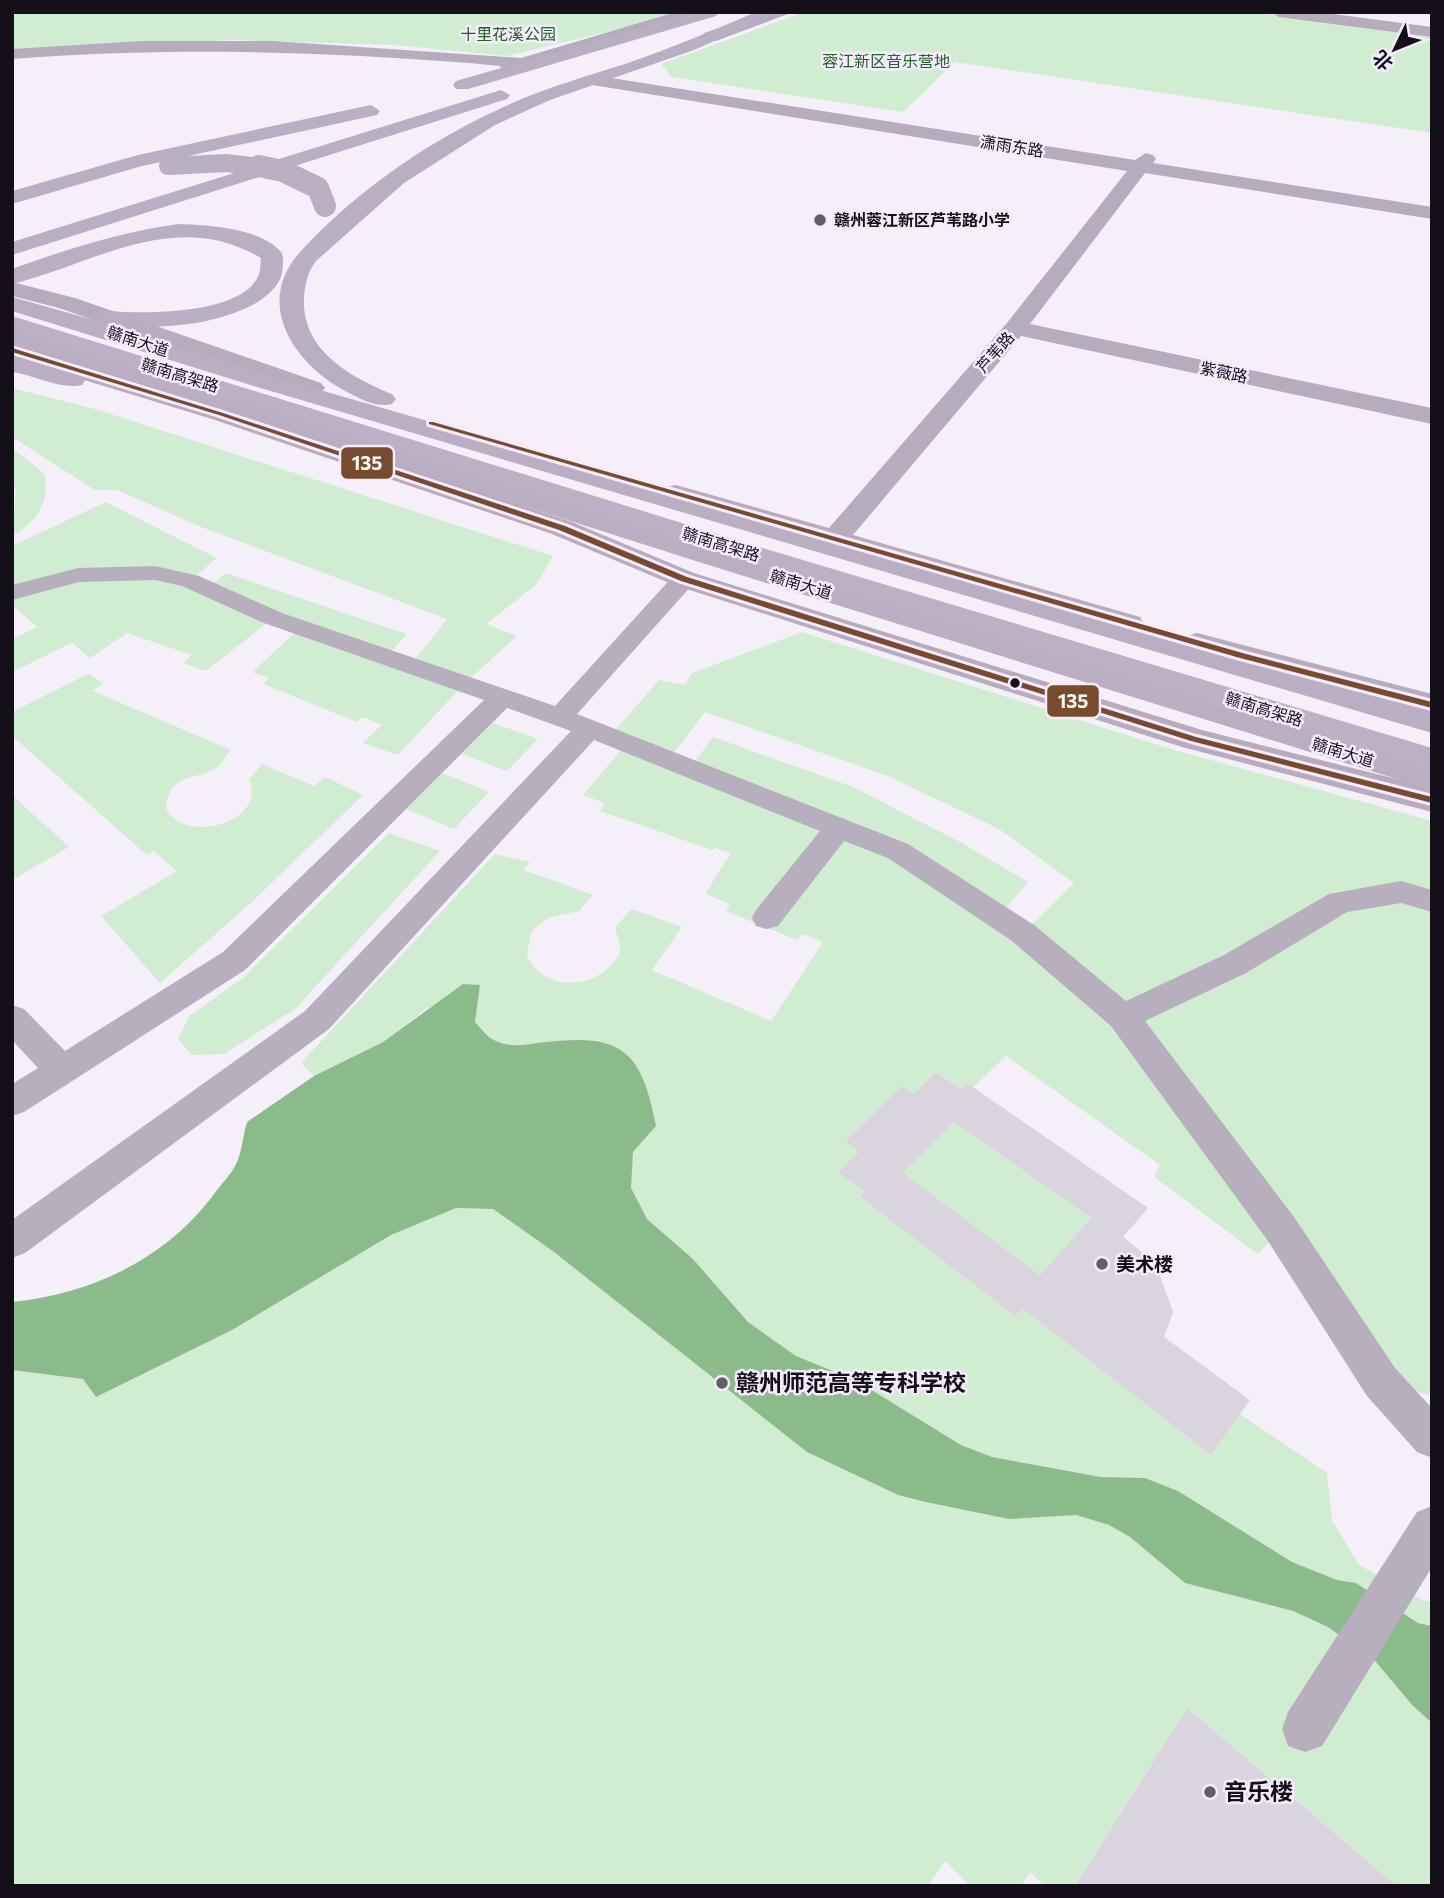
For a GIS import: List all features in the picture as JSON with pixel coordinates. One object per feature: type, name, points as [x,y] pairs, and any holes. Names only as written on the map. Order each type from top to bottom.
[{"type":"highway","name":"赣南高架路","points":[[12,313],[272,394],[1432,738]]},
{"type":"highway","name":"赣南高架路","points":[[12,323],[743,551],[1432,760]]},
{"type":"main road","points":[[449,95],[526,63],[712,12]]},
{"type":"main road","points":[[12,236],[449,95],[727,12]]},
{"type":"main road","points":[[12,249],[759,12]]},
{"type":"main road","points":[[12,266],[600,78],[771,12]]},
{"type":"main road","points":[[301,266],[354,214],[418,163],[484,124],[552,92]]},
{"type":"main road","points":[[12,198],[125,165],[391,106]]},
{"type":"main road","points":[[12,183],[81,167],[242,139]]},
{"type":"main road","points":[[12,211],[108,178],[168,166],[234,163],[288,172],[318,188],[325,206],[322,222],[301,266],[291,297],[291,316],[298,337],[315,357],[340,378],[376,396],[568,470]]},
{"type":"main road","points":[[12,276],[130,239],[181,231],[224,233],[245,238],[272,255],[274,266],[270,278],[260,289],[221,309],[169,320],[118,324],[12,298]]},
{"type":"main road","name":"赣南大道","points":[[12,304],[118,324],[266,382],[1432,722]]},
{"type":"main road","name":"赣南大道","points":[[12,335],[53,355],[1432,778]]},
{"type":"main road","points":[[12,368],[37,368],[217,426],[458,494],[712,557]]},
{"type":"street","points":[[12,54],[164,46],[281,45],[526,63],[694,12]]},
{"type":"street","points":[[701,40],[785,12]]},
{"type":"street","points":[[1279,12],[1432,32]]},
{"type":"street","points":[[1330,12],[1432,25]]},
{"type":"street","name":"潇雨东路","points":[[600,78],[1143,163],[1432,204]]},
{"type":"street","name":"潇雨东路","points":[[1143,163],[1432,213]]},
{"type":"street","name":"芦苇路","points":[[836,538],[1015,328],[1143,163]]},
{"type":"street","points":[[12,289],[275,377],[503,444],[1230,653],[1432,705]]},
{"type":"street","name":"紫薇路","points":[[1015,328],[1432,416]]},
{"type":"street","points":[[12,350],[53,355],[530,518],[684,579],[1194,739],[1432,800]]},
{"type":"street","points":[[12,368],[388,482],[530,518]]},
{"type":"street","points":[[12,593],[78,575],[155,573],[190,581],[273,618],[385,659],[504,696],[898,851],[999,916],[1123,1017],[1281,1229],[1381,1382],[1432,1438]]},
{"type":"street","points":[[12,1241],[317,1020],[575,723],[684,579]]},
{"type":"street","points":[[12,1102],[234,961],[504,696]]},
{"type":"street","points":[[766,918],[839,827]]},
{"type":"street","points":[[1123,1017],[1235,964],[1340,902],[1401,892],[1432,901]]},
{"type":"street","points":[[12,1018],[61,1070]]},
{"type":"street","points":[[1305,1728],[1432,1527]]},
{"type":"green space","name":"十里花溪公园","points":[[12,12],[690,12],[507,56],[394,45],[234,40],[12,51]]},
{"type":"green space","name":"蓉江新区音乐营地","points":[[804,12],[1252,12],[1432,36],[1432,133],[955,62],[903,112],[672,77],[661,64]]},
{"type":"green space","points":[[12,388],[95,409],[553,556],[536,585],[486,624],[517,636],[464,684],[398,755],[362,743],[382,725],[362,717],[357,722],[263,684],[269,678],[252,672],[300,628],[273,618],[206,671],[183,663],[192,655],[127,633],[90,658],[72,643],[12,672],[12,639],[37,627],[12,605],[12,546],[106,502],[217,558],[191,580],[208,588],[226,573],[407,634],[385,658],[409,667],[447,619],[196,525],[117,490],[95,490],[12,437]]},
{"type":"green space","points":[[12,448],[45,474],[46,484],[40,510],[29,524],[12,536],[16,490],[12,482]]},
{"type":"green space","points":[[802,632],[1171,749],[1432,821],[1432,1396],[1381,1382],[1281,1229],[1258,1254],[1154,1177],[1160,1165],[1006,1056],[973,1087],[967,1083],[937,1112],[951,1082],[936,1072],[913,1094],[901,1087],[845,1140],[859,1152],[839,1172],[854,1184],[860,1179],[870,1187],[860,1197],[1015,1316],[1023,1309],[1211,1455],[1240,1414],[1327,1473],[1332,1520],[1359,1565],[1424,1601],[1432,1601],[1432,1626],[1418,1623],[1356,1583],[1337,1580],[1292,1562],[1178,1491],[1145,1478],[1101,1477],[991,1457],[961,1445],[857,1381],[796,1356],[748,1322],[693,1259],[647,1219],[630,1188],[633,1152],[656,1126],[642,1077],[633,1061],[621,1050],[606,1043],[587,1040],[519,1045],[496,1041],[475,1022],[480,985],[426,1009],[383,1042],[314,1076],[301,1063],[495,854],[530,862],[524,870],[593,895],[579,911],[551,917],[531,933],[527,955],[535,968],[547,977],[560,982],[575,982],[602,973],[621,949],[615,928],[631,909],[682,927],[652,970],[771,1021],[823,942],[802,934],[797,940],[726,911],[730,904],[705,894],[731,853],[715,848],[712,850],[600,811],[605,803],[583,795],[627,743],[610,736],[659,680],[685,685],[692,673]],"holes":[[[705,712],[888,776],[999,829],[1074,883],[1023,933],[999,916],[1028,882],[960,842],[853,787],[713,737],[690,768],[669,759]]]},
{"type":"green space","points":[[88,674],[103,683],[93,691],[231,750],[216,768],[185,779],[173,788],[166,808],[176,819],[189,826],[221,824],[236,817],[247,807],[252,795],[249,780],[262,764],[314,786],[325,777],[363,795],[253,901],[160,983],[101,916],[177,871],[154,851],[147,855],[12,736],[12,712]]},
{"type":"green space","points":[[493,723],[538,739],[507,771],[462,754]]},
{"type":"green space","points":[[442,773],[489,792],[454,829],[406,809]]},
{"type":"green space","points":[[12,795],[69,847],[12,880]]},
{"type":"green space","points":[[389,833],[440,851],[295,1009],[224,1054],[192,1055],[178,1039],[189,1016],[243,978]]},
{"type":"green space","points":[[954,1122],[1091,1218],[1040,1275],[903,1173]]},
{"type":"green space","points":[[456,1208],[493,1209],[554,1252],[808,1452],[898,1495],[921,1501],[961,1508],[1076,1515],[1109,1525],[1130,1537],[1185,1583],[1293,1611],[1328,1627],[1376,1662],[1412,1705],[1432,1723],[1432,1886],[1383,1886],[1387,1877],[1187,1708],[1075,1886],[1045,1886],[1030,1872],[1021,1886],[970,1886],[945,1861],[928,1886],[12,1886],[12,1370],[84,1379],[174,1358],[232,1330],[391,1235]]},
{"type":"shaded area","points":[[463,984],[480,985],[475,1022],[496,1041],[519,1045],[587,1040],[606,1043],[621,1050],[633,1061],[650,1098],[656,1126],[633,1152],[631,1188],[647,1219],[693,1259],[748,1322],[796,1356],[857,1381],[961,1445],[992,1457],[1101,1477],[1145,1478],[1178,1491],[1292,1562],[1337,1580],[1356,1583],[1418,1623],[1432,1626],[1432,1723],[1412,1705],[1376,1662],[1328,1627],[1293,1611],[1185,1583],[1130,1537],[1109,1525],[1076,1515],[1009,1519],[921,1501],[898,1495],[807,1452],[554,1252],[493,1209],[456,1208],[391,1235],[232,1330],[96,1397],[83,1379],[12,1370],[12,1302],[72,1291],[100,1281],[153,1253],[198,1214],[230,1174],[238,1159],[247,1122],[314,1076],[383,1042]]},
{"type":"building","name":"美术楼","points":[[936,1072],[961,1089],[967,1083],[1148,1208],[1123,1237],[1147,1256],[1159,1273],[1173,1312],[1164,1337],[1250,1400],[1211,1455],[1023,1309],[1015,1316],[860,1197],[865,1192],[838,1172],[859,1152],[845,1141],[902,1086],[913,1094]],"holes":[[[954,1122],[1091,1218],[1040,1275],[903,1173]]]},
{"type":"building","name":"音乐楼","points":[[1187,1708],[1397,1886],[1075,1886]]},
{"type":"transit line","name":"135","points":[[12,350],[221,414],[562,528],[684,579],[1194,739],[1432,800]]},
{"type":"transit line","name":"135","points":[[431,423],[1243,656],[1432,705]]},
{"type":"place","name":"赣州蓉江新区芦苇路小学","points":[[820,220]]},
{"type":"place","name":"美术楼","points":[[1102,1264]]},
{"type":"place","name":"赣州师范高等专科学校","points":[[722,1383]]},
{"type":"place","name":"音乐楼","points":[[1210,1792]]}]
